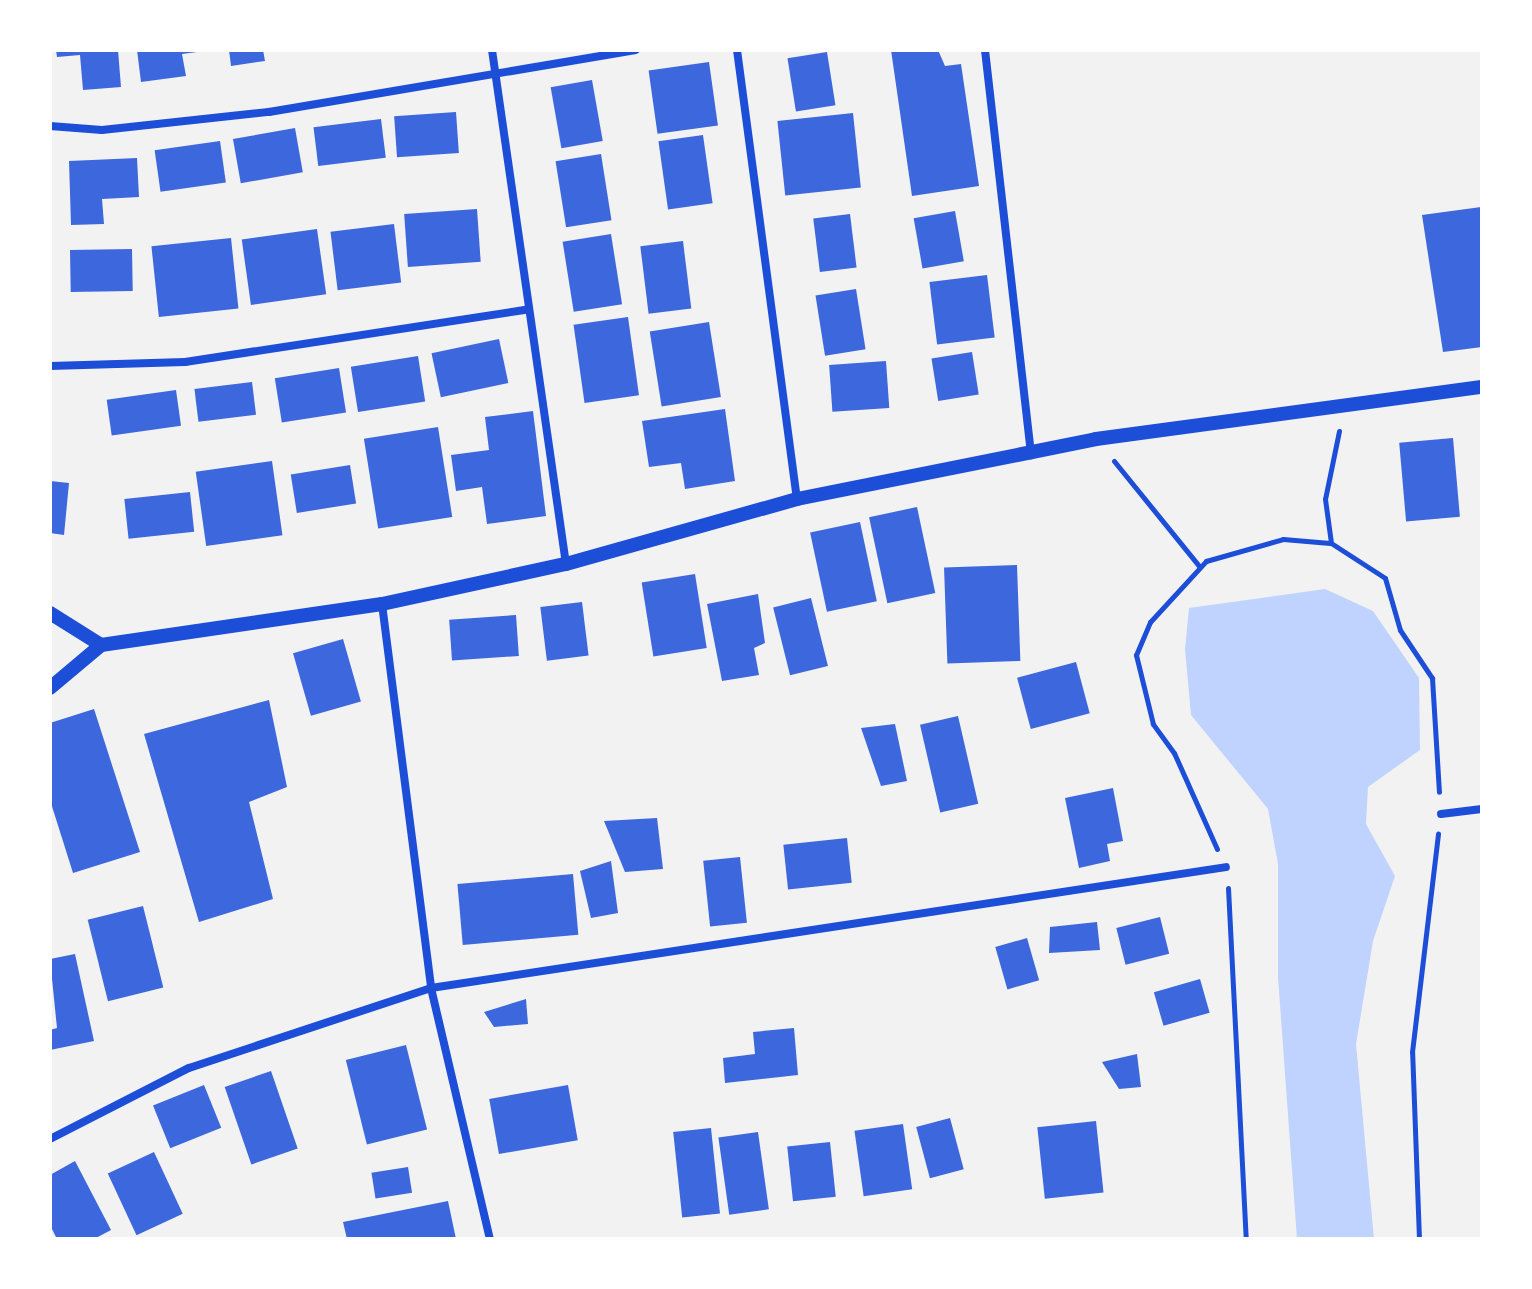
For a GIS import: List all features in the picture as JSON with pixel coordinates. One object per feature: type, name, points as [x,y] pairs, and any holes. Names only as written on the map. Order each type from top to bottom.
[{"type":"street","points":[[492,50],[526,310],[566,564]]},
{"type":"street","points":[[50,126],[102,130],[269,112],[495,71],[636,50]]},
{"type":"street","points":[[737,50],[797,499]]},
{"type":"street","points":[[985,50],[1031,456]]},
{"type":"street","points":[[50,366],[185,362],[526,310]]},
{"type":"street","points":[[50,688],[101,645],[382,604],[566,564],[797,499],[1031,456],[1096,439],[1482,387]]},
{"type":"street","points":[[382,604],[431,988],[490,1239]]},
{"type":"street","points":[[50,613],[101,645]]},
{"type":"street","points":[[1441,814],[1482,809]]},
{"type":"street","points":[[50,1139],[189,1068],[431,988],[1226,867]]},
{"type":"path","points":[[1331,543],[1325,499],[1344,407]]},
{"type":"path","points":[[1096,439],[1199,566]]},
{"type":"path","points":[[1246,1239],[1226,867],[1174,753],[1153,724],[1136,655],[1150,622],[1199,566],[1283,539],[1331,543],[1385,578],[1400,630],[1432,678],[1441,814],[1412,1052],[1419,1239]]},
{"type":"water","points":[[1325,589],[1373,611],[1419,678],[1420,750],[1368,787],[1366,824],[1395,876],[1373,941],[1356,1044],[1374,1239],[1297,1239],[1278,977],[1278,864],[1268,809],[1191,715],[1185,649],[1189,608]]},
{"type":"building","points":[[56,50],[118,50],[121,87],[83,90],[80,55],[57,57]]},
{"type":"building","points":[[137,50],[197,52],[182,54],[186,76],[141,82]]},
{"type":"building","points":[[229,50],[263,50],[265,61],[231,66]]},
{"type":"building","points":[[891,50],[938,50],[945,66],[961,64],[979,186],[912,196]]},
{"type":"building","points":[[827,52],[835,105],[796,112],[787,58]]},
{"type":"building","points":[[709,62],[718,125],[658,134],[649,70]]},
{"type":"building","points":[[592,80],[603,141],[561,148],[551,87]]},
{"type":"building","points":[[456,112],[459,153],[397,157],[394,116]]},
{"type":"building","points":[[853,113],[861,188],[785,196],[777,121]]},
{"type":"building","points":[[381,119],[386,158],[318,166],[314,127]]},
{"type":"building","points":[[295,128],[303,172],[241,183],[233,139]]},
{"type":"building","points":[[703,135],[713,203],[668,210],[658,141]]},
{"type":"building","points":[[220,141],[226,183],[160,192],[155,150]]},
{"type":"building","points":[[601,154],[611,220],[566,227],[556,161]]},
{"type":"building","points":[[137,158],[139,197],[102,199],[104,224],[71,225],[69,161]]},
{"type":"building","points":[[1481,207],[1482,347],[1443,352],[1422,215]]},
{"type":"building","points":[[477,209],[481,262],[408,267],[404,214]]},
{"type":"building","points":[[955,211],[964,261],[922,269],[914,218]]},
{"type":"building","points":[[850,214],[857,268],[820,272],[813,219]]},
{"type":"building","points":[[394,224],[401,283],[338,290],[330,232]]},
{"type":"building","points":[[317,229],[326,294],[251,305],[242,240]]},
{"type":"building","points":[[611,234],[622,304],[574,312],[563,242]]},
{"type":"building","points":[[231,238],[238,309],[159,317],[151,246]]},
{"type":"building","points":[[683,241],[691,308],[649,314],[640,246]]},
{"type":"building","points":[[132,249],[133,291],[71,292],[70,250]]},
{"type":"building","points":[[987,275],[995,338],[937,345],[929,282]]},
{"type":"building","points":[[856,289],[866,349],[825,356],[816,295]]},
{"type":"building","points":[[628,317],[639,395],[585,403],[574,325]]},
{"type":"building","points":[[709,322],[721,397],[662,406],[650,331]]},
{"type":"building","points":[[499,339],[508,383],[441,397],[432,353]]},
{"type":"building","points":[[972,352],[979,394],[938,401],[932,358]]},
{"type":"building","points":[[418,356],[425,401],[358,412],[351,367]]},
{"type":"building","points":[[886,361],[889,408],[832,412],[829,365]]},
{"type":"building","points":[[339,368],[346,412],[282,423],[275,378]]},
{"type":"building","points":[[252,382],[256,415],[198,422],[194,389]]},
{"type":"building","points":[[176,390],[181,426],[112,435],[107,400]]},
{"type":"building","points":[[725,409],[735,481],[685,489],[681,463],[649,467],[642,421]]},
{"type":"building","points":[[533,411],[546,516],[487,524],[482,487],[456,491],[451,455],[489,450],[485,417]]},
{"type":"building","points":[[438,427],[452,517],[378,529],[364,439]]},
{"type":"building","points":[[1453,438],[1460,517],[1406,521],[1399,443]]},
{"type":"building","points":[[272,461],[282,535],[206,546],[196,472]]},
{"type":"building","points":[[350,465],[356,504],[297,513],[291,474]]},
{"type":"building","points":[[50,481],[69,483],[64,535],[50,533]]},
{"type":"building","points":[[190,492],[194,532],[129,539],[124,499]]},
{"type":"building","points":[[917,507],[935,593],[887,603],[869,517]]},
{"type":"building","points":[[860,522],[877,601],[827,612],[810,533]]},
{"type":"building","points":[[1017,565],[1020,661],[947,663],[944,568]]},
{"type":"building","points":[[695,574],[707,648],[653,657],[642,582]]},
{"type":"building","points":[[758,594],[765,643],[754,648],[759,675],[722,681],[707,604]]},
{"type":"building","points":[[811,598],[828,666],[790,675],[773,607]]},
{"type":"building","points":[[582,602],[589,656],[547,661],[540,607]]},
{"type":"building","points":[[516,615],[519,656],[452,661],[449,620]]},
{"type":"building","points":[[343,639],[361,701],[311,716],[293,653]]},
{"type":"building","points":[[1076,662],[1090,713],[1031,729],[1017,678]]},
{"type":"building","points":[[269,700],[287,787],[249,802],[273,899],[199,922],[144,734]]},
{"type":"building","points":[[94,709],[140,852],[73,873],[50,800],[50,723]]},
{"type":"building","points":[[958,716],[978,804],[940,812],[920,725]]},
{"type":"building","points":[[895,724],[907,781],[881,786],[861,728]]},
{"type":"building","points":[[1113,788],[1123,841],[1107,844],[1110,861],[1079,868],[1065,798]]},
{"type":"building","points":[[657,818],[663,869],[625,872],[604,821]]},
{"type":"building","points":[[847,838],[852,883],[788,889],[783,845]]},
{"type":"building","points":[[740,857],[747,923],[710,927],[703,861]]},
{"type":"building","points":[[611,861],[618,913],[591,918],[580,871]]},
{"type":"building","points":[[573,874],[578,935],[463,945],[457,884]]},
{"type":"building","points":[[143,906],[163,988],[108,1001],[88,920]]},
{"type":"building","points":[[1160,917],[1169,954],[1126,965],[1116,928]]},
{"type":"building","points":[[1097,922],[1100,950],[1049,953],[1050,927]]},
{"type":"building","points":[[1027,938],[1039,980],[1007,989],[995,947]]},
{"type":"building","points":[[75,954],[94,1041],[50,1050],[50,1030],[57,1028],[50,959]]},
{"type":"building","points":[[1200,979],[1210,1013],[1164,1026],[1154,992]]},
{"type":"building","points":[[526,999],[528,1024],[494,1027],[484,1012]]},
{"type":"building","points":[[794,1028],[798,1075],[725,1083],[723,1058],[755,1054],[753,1032]]},
{"type":"building","points":[[406,1045],[427,1129],[367,1144],[346,1060]]},
{"type":"building","points":[[1137,1054],[1141,1087],[1119,1089],[1102,1062]]},
{"type":"building","points":[[271,1071],[298,1149],[251,1164],[225,1087]]},
{"type":"building","points":[[204,1085],[221,1128],[170,1148],[153,1106]]},
{"type":"building","points":[[568,1085],[578,1140],[499,1154],[489,1099]]},
{"type":"building","points":[[950,1118],[964,1169],[930,1178],[916,1127]]},
{"type":"building","points":[[1096,1121],[1104,1193],[1045,1199],[1037,1127]]},
{"type":"building","points":[[903,1124],[912,1189],[864,1196],[854,1131]]},
{"type":"building","points":[[711,1128],[720,1214],[682,1218],[673,1132]]},
{"type":"building","points":[[758,1132],[769,1209],[729,1215],[718,1138]]},
{"type":"building","points":[[830,1142],[836,1197],[793,1201],[787,1146]]},
{"type":"building","points":[[154,1152],[183,1214],[137,1235],[108,1174]]},
{"type":"building","points":[[75,1161],[111,1230],[94,1239],[57,1239],[50,1225],[50,1175]]},
{"type":"building","points":[[408,1167],[412,1193],[376,1198],[371,1173]]},
{"type":"building","points":[[448,1201],[456,1239],[347,1239],[343,1222]]}]
